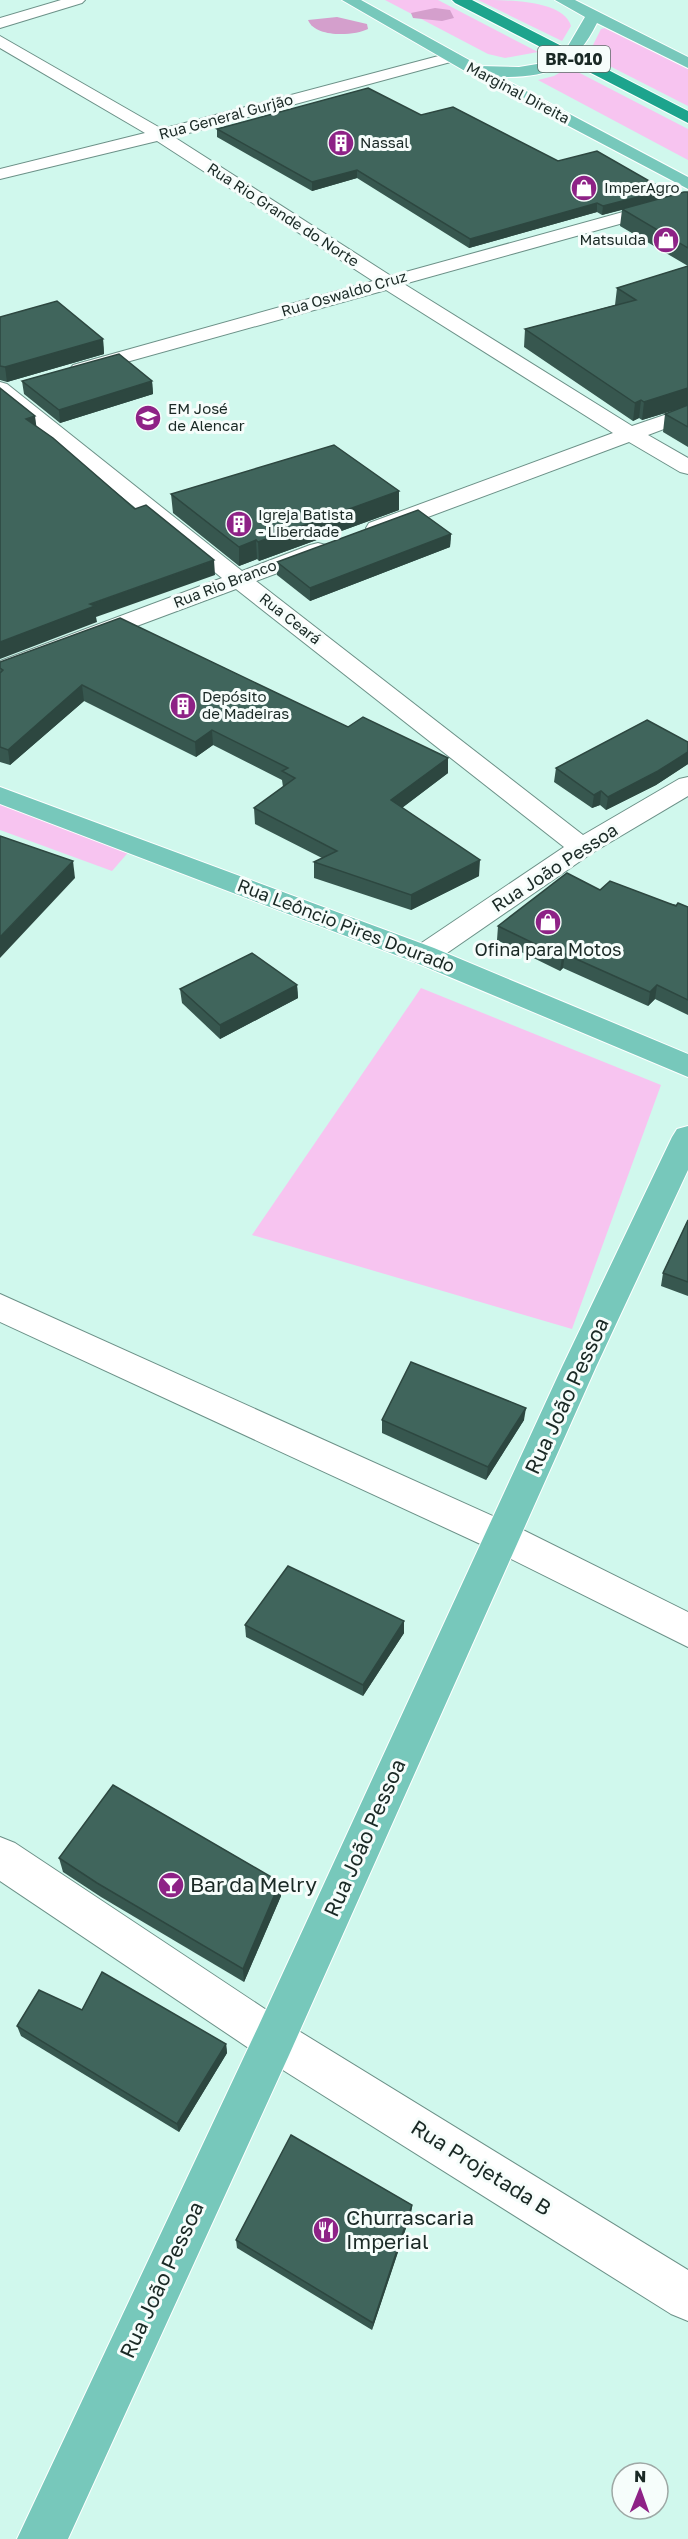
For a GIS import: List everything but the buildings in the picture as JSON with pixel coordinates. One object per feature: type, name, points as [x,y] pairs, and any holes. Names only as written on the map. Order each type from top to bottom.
[{"type":"highway","name":"BR-010","points":[[459,0],[688,118]]},
{"type":"main road","name":"Marginal Direita","points":[[350,0],[476,71],[688,184]]},
{"type":"main road","name":"BR-010","points":[[563,0],[688,63]]},
{"type":"main road","points":[[476,71],[502,73],[538,70],[561,62],[588,28],[593,16]]},
{"type":"main road","name":"Rua Leôncio Pires Dourado","points":[[0,795],[424,955],[688,1066]]},
{"type":"main road","points":[[648,1048],[675,1065],[688,1078]]},
{"type":"main road","name":"Rua João Pessoa","points":[[42,2539],[274,2040],[502,1537],[688,1137]]},
{"type":"street","points":[[0,23],[77,0]]},
{"type":"street","name":"Rua Rio Grande do Norte","points":[[0,41],[160,135],[386,282],[631,435],[688,467]]},
{"type":"street","name":"Rua General Gurjão","points":[[0,174],[160,135],[452,57]]},
{"type":"street","name":"Rua Oswaldo Cruz","points":[[60,375],[688,199]]},
{"type":"street","name":"Rua Ceará","points":[[7,389],[238,579],[582,847]]},
{"type":"street","points":[[362,534],[688,413]]},
{"type":"street","name":"Rua Rio Branco","points":[[0,670],[339,542]]},
{"type":"street","name":"Rua João Pessoa","points":[[424,955],[582,847],[688,786]]},
{"type":"street","points":[[0,1307],[502,1537],[688,1630]]},
{"type":"street","name":"Rua Projetada B","points":[[0,1857],[274,2040],[688,2297]]},
{"type":"shaded area","points":[[385,0],[438,0],[538,52],[505,58],[488,54]]},
{"type":"shaded area","points":[[478,0],[518,1],[546,6],[566,17],[571,26],[562,41]]},
{"type":"shaded area","points":[[435,8],[450,10],[454,18],[442,21],[413,18],[411,13]]},
{"type":"shaded area","points":[[337,17],[367,24],[368,29],[345,34],[326,33],[312,26],[308,20]]},
{"type":"shaded area","points":[[605,28],[688,69],[688,106],[588,55],[601,29]]},
{"type":"shaded area","points":[[566,69],[572,69],[688,129],[688,160],[538,80],[554,76]]},
{"type":"shaded area","points":[[0,800],[132,848],[112,871],[0,830]]},
{"type":"shaded area","points":[[421,988],[661,1085],[572,1329],[252,1235]]},
{"type":"place","name":"Nassal","points":[[341,143]]},
{"type":"place","name":"ImperAgro","points":[[584,188]]},
{"type":"place","name":"Matsulda","points":[[666,240]]},
{"type":"place","name":"EM José de Alencar","points":[[148,418]]},
{"type":"place","name":"Igreja Batista - Liberdade","points":[[239,524]]},
{"type":"place","name":"Depósito de Madeiras","points":[[183,706]]},
{"type":"place","name":"Ofina para Motos","points":[[548,922]]},
{"type":"place","name":"Bar da Melry","points":[[171,1885]]},
{"type":"place","name":"Churrascaria Imperial","points":[[326,2230]]}]
